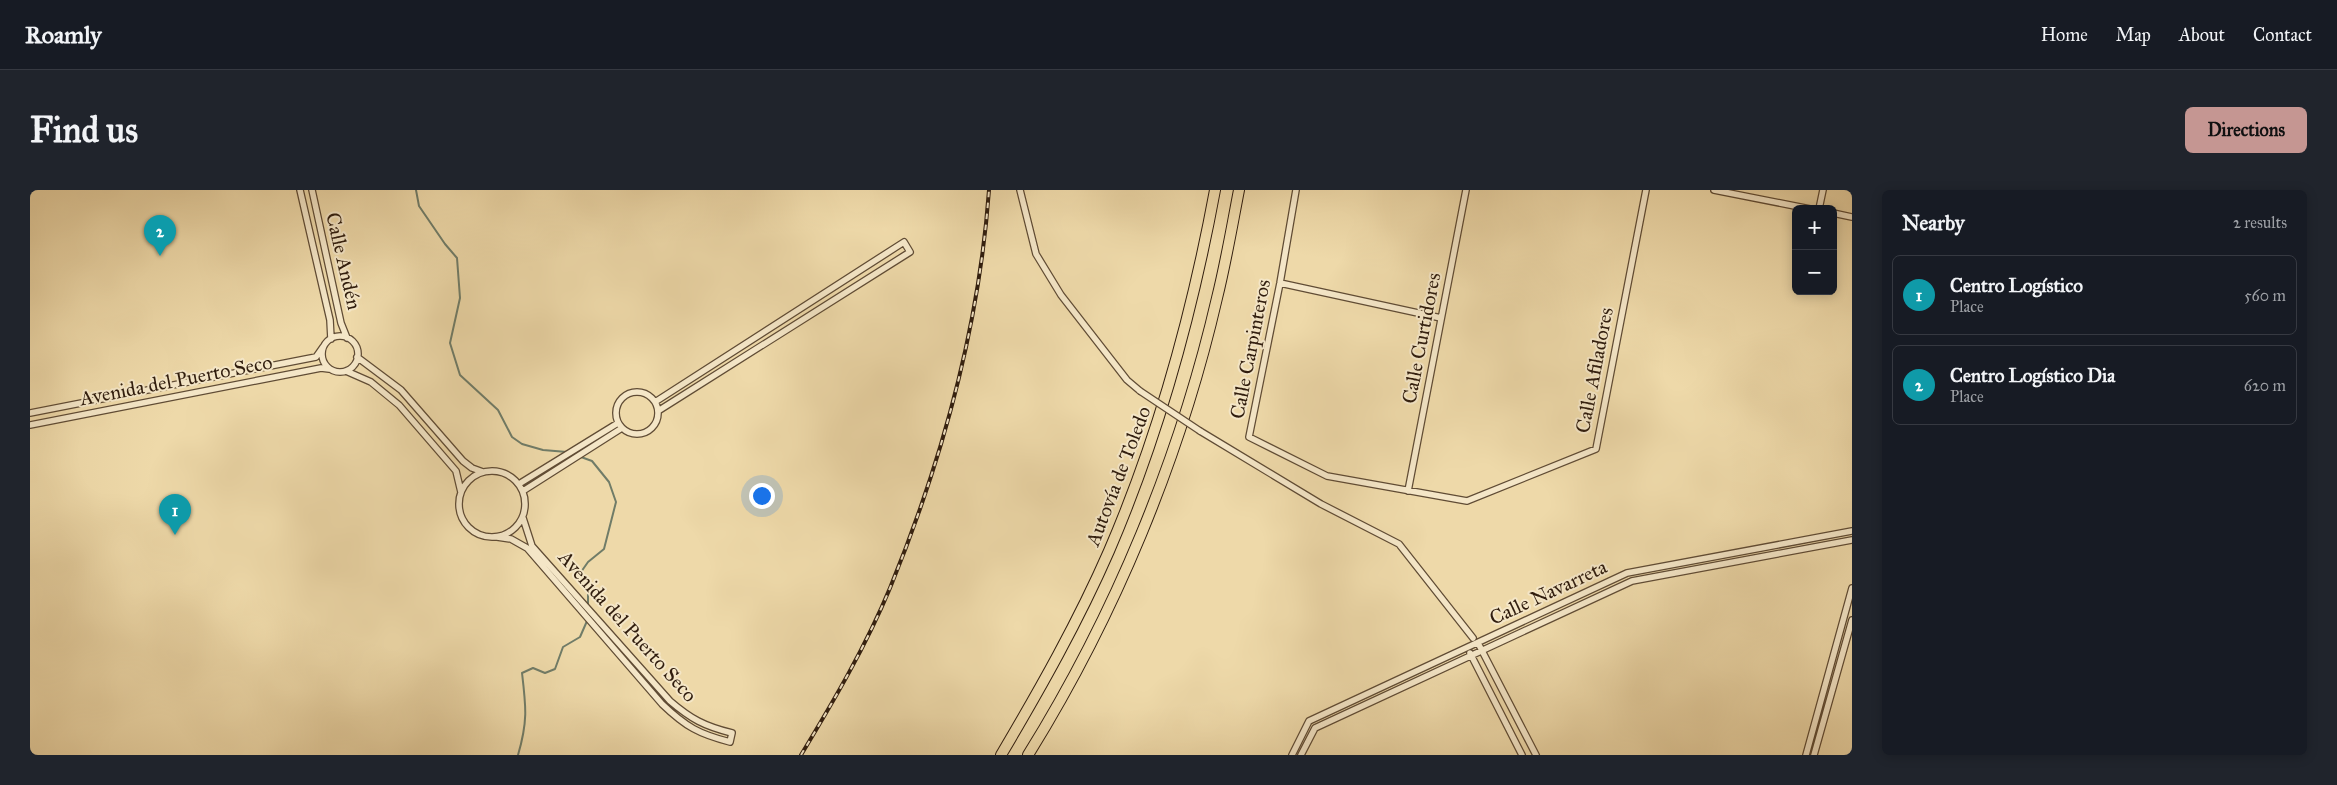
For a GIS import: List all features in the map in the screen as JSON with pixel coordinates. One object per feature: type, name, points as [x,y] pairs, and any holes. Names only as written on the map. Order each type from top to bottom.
[{"type":"highway","name":"Autovía de Toledo","points":[[1001,755],[1059,653],[1085,602],[1109,551],[1140,473],[1167,394],[1184,333],[1201,265],[1215,190]]},
{"type":"highway","name":"Autovía de Toledo","points":[[1028,755],[1080,666],[1133,553],[1167,466],[1218,298],[1239,190]]},
{"type":"street","name":"Calle Andén","points":[[300,190],[330,320],[330,339]]},
{"type":"street","name":"Calle Andén","points":[[312,190],[341,323],[347,338]]},
{"type":"street","points":[[1020,190],[1036,254],[1060,295],[1127,380],[1140,391],[1200,431],[1321,504],[1399,544],[1475,640],[1536,755]]},
{"type":"street","name":"Calle Carpinteros","points":[[1296,190],[1250,437],[1328,476],[1408,491]]},
{"type":"street","name":"Calle Curtidores","points":[[1408,491],[1466,190]]},
{"type":"street","name":"Calle Afiladores","points":[[1408,491],[1467,501],[1596,449],[1646,190]]},
{"type":"street","points":[[1714,190],[1792,205]]},
{"type":"street","points":[[1820,205],[1823,190]]},
{"type":"street","points":[[1837,214],[1852,217]]},
{"type":"street","points":[[655,402],[904,242],[910,252],[658,411]]},
{"type":"street","points":[[1280,283],[1441,318]]},
{"type":"street","points":[[330,339],[336,337],[347,338]]},
{"type":"street","name":"Avenida del Puerto Seco","points":[[30,424],[321,368],[335,372],[346,371],[372,382],[398,405],[455,469],[460,481],[461,493],[459,504],[461,515],[466,525],[475,532],[486,536],[511,539],[527,548],[662,704],[676,717],[703,735],[730,742],[732,732],[706,726],[688,717],[670,701],[532,546],[522,518],[526,508],[523,491],[519,484],[506,473],[495,470],[482,472],[472,468],[463,461],[401,390],[357,357],[355,346],[347,338]]},
{"type":"street","name":"Avenida del Puerto Seco","points":[[30,412],[316,357],[330,339]]},
{"type":"street","points":[[323,347],[322,359],[329,369]]},
{"type":"street","points":[[346,371],[352,367],[357,357]]},
{"type":"street","points":[[644,393],[655,402],[658,411],[657,421],[648,431],[634,434],[620,425],[616,409],[624,397],[630,394],[644,393]]},
{"type":"street","points":[[519,484],[574,450],[620,425]]},
{"type":"street","points":[[523,491],[583,453],[620,425]]},
{"type":"street","points":[[461,493],[466,483],[482,472]]},
{"type":"street","points":[[497,536],[512,530],[522,518]]},
{"type":"street","name":"Calle Navarreta","points":[[1292,755],[1309,721],[1468,648],[1475,640],[1627,573],[1852,531]]},
{"type":"street","name":"Calle Navarreta","points":[[1301,755],[1315,728],[1632,581],[1852,540]]},
{"type":"street","points":[[1806,755],[1852,588]]},
{"type":"street","points":[[1814,755],[1852,620]]},
{"type":"street","points":[[1468,648],[1522,755]]},
{"type":"waterway","points":[[416,190],[419,206],[457,258],[460,298],[450,343],[460,375],[498,410],[512,437],[522,444],[543,450],[567,452]]},
{"type":"waterway","points":[[581,457],[592,461],[609,482],[616,502],[604,549],[588,562],[581,572],[588,593],[588,607]]},
{"type":"waterway","points":[[518,755],[525,714],[522,673],[533,668],[545,673],[555,669],[563,647],[580,637],[587,621]]},
{"type":"railway","points":[[801,755],[837,694],[870,631],[890,588],[926,492],[942,442],[967,343],[977,292],[989,190]]},
{"type":"place","name":"Centro Logístico Dia","points":[[160,256]]},
{"type":"place","name":"Centro Logístico","points":[[175,535]]}]
